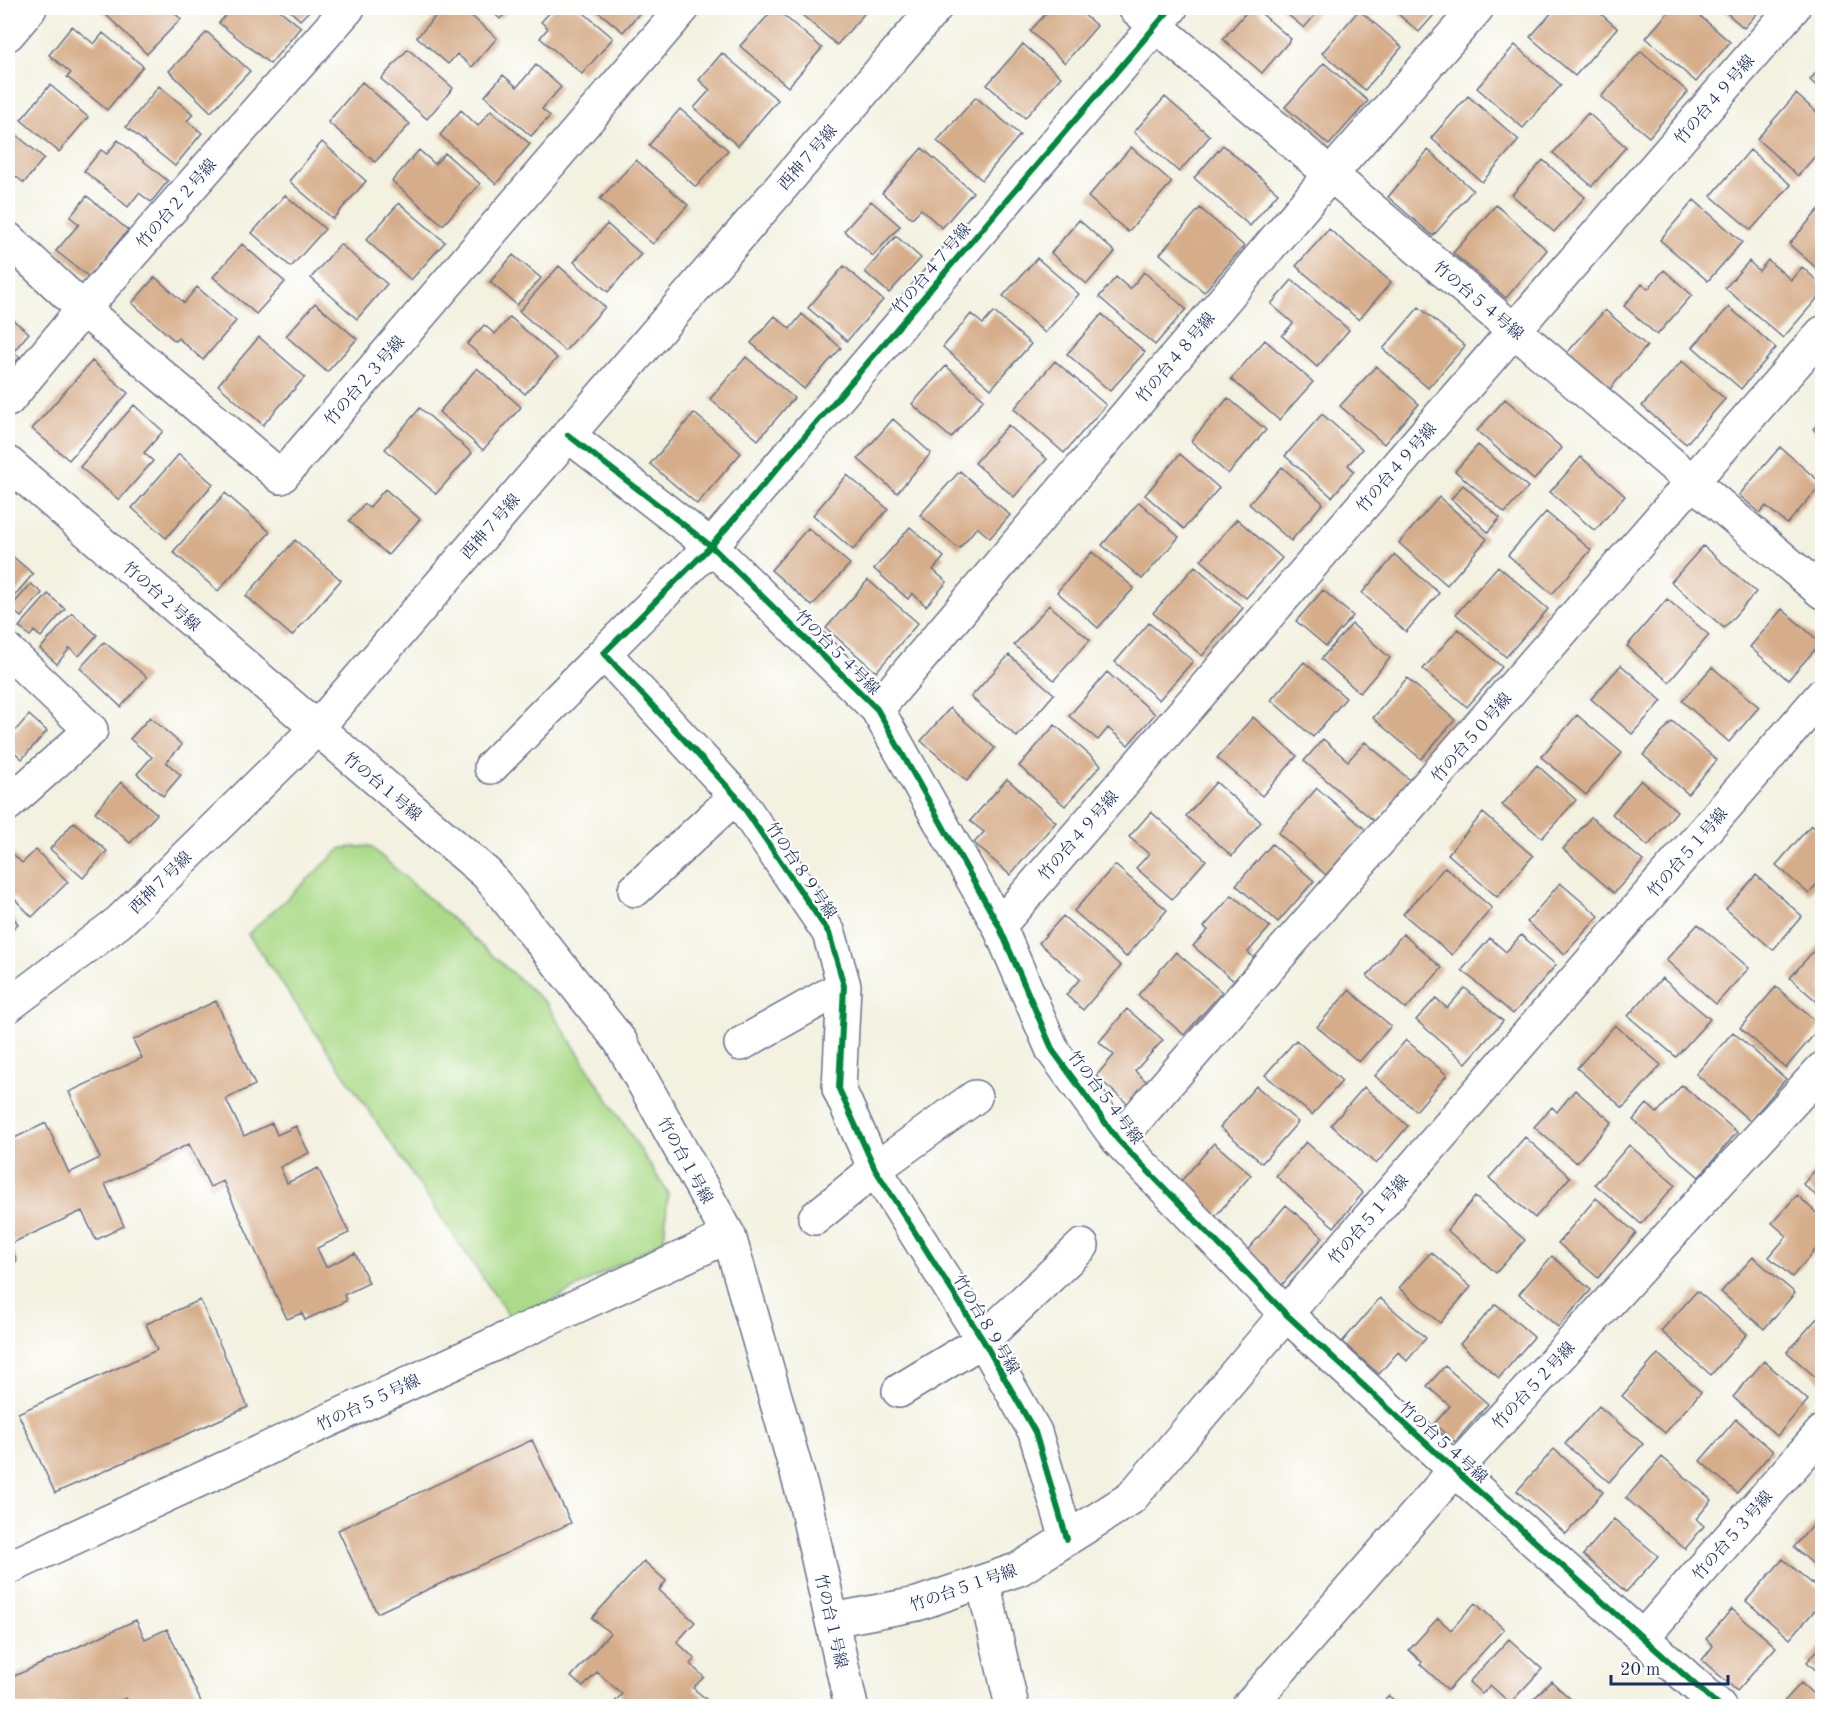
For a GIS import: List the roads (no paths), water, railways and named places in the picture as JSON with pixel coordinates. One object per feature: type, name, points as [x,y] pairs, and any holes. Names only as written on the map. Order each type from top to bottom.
[{"type":"street","points":[[8,34],[30,8]]},
{"type":"street","name":"竹の台２２号線","points":[[8,400],[83,309],[348,8]]},
{"type":"street","name":"竹の台２３号線","points":[[8,238],[83,309],[281,477],[683,8]]},
{"type":"street","name":"西神７号線","points":[[8,1006],[119,922],[316,729],[935,8]]},
{"type":"street","name":"竹の台４８号線","points":[[877,709],[1331,174],[1476,8]]},
{"type":"street","name":"竹の台４９号線","points":[[999,926],[1792,8]]},
{"type":"street","name":"竹の台５４号線","points":[[1154,13],[1331,174],[1822,592]]},
{"type":"street","name":"竹の台４７号線","points":[[711,546],[1154,13]]},
{"type":"street","name":"竹の台５０号線","points":[[1118,1140],[1822,333]]},
{"type":"street","name":"竹の台５４号線","points":[[568,435],[711,546],[877,709],[999,926],[1053,1051],[1118,1140],[1286,1314],[1455,1470],[1719,1707]]},
{"type":"street","name":"竹の台２号線","points":[[8,463],[316,729]]},
{"type":"street","points":[[491,767],[711,546]]},
{"type":"street","points":[[8,651],[91,730],[8,804]]},
{"type":"street","name":"竹の台８９号線","points":[[604,653],[736,796],[829,933],[844,986],[839,1089],[875,1169],[983,1340],[1035,1432],[1066,1539]]},
{"type":"street","name":"竹の台５１号線","points":[[832,1620],[917,1604],[1019,1569],[1131,1498],[1286,1314],[1822,695]]},
{"type":"street","name":"竹の台１号線","points":[[316,729],[487,874],[620,1041],[729,1236],[805,1501],[851,1707]]},
{"type":"street","points":[[635,890],[736,796]]},
{"type":"street","points":[[741,1044],[844,986]]},
{"type":"street","name":"竹の台５２号線","points":[[1249,1707],[1455,1470],[1822,1070]]},
{"type":"street","points":[[815,1218],[875,1169],[975,1097]]},
{"type":"street","name":"竹の台５５号線","points":[[8,1568],[729,1236]]},
{"type":"street","points":[[899,1391],[983,1340],[1082,1246]]},
{"type":"street","name":"竹の台５３号線","points":[[1642,1638],[1822,1432]]},
{"type":"street","points":[[983,1581],[1012,1707]]}]
